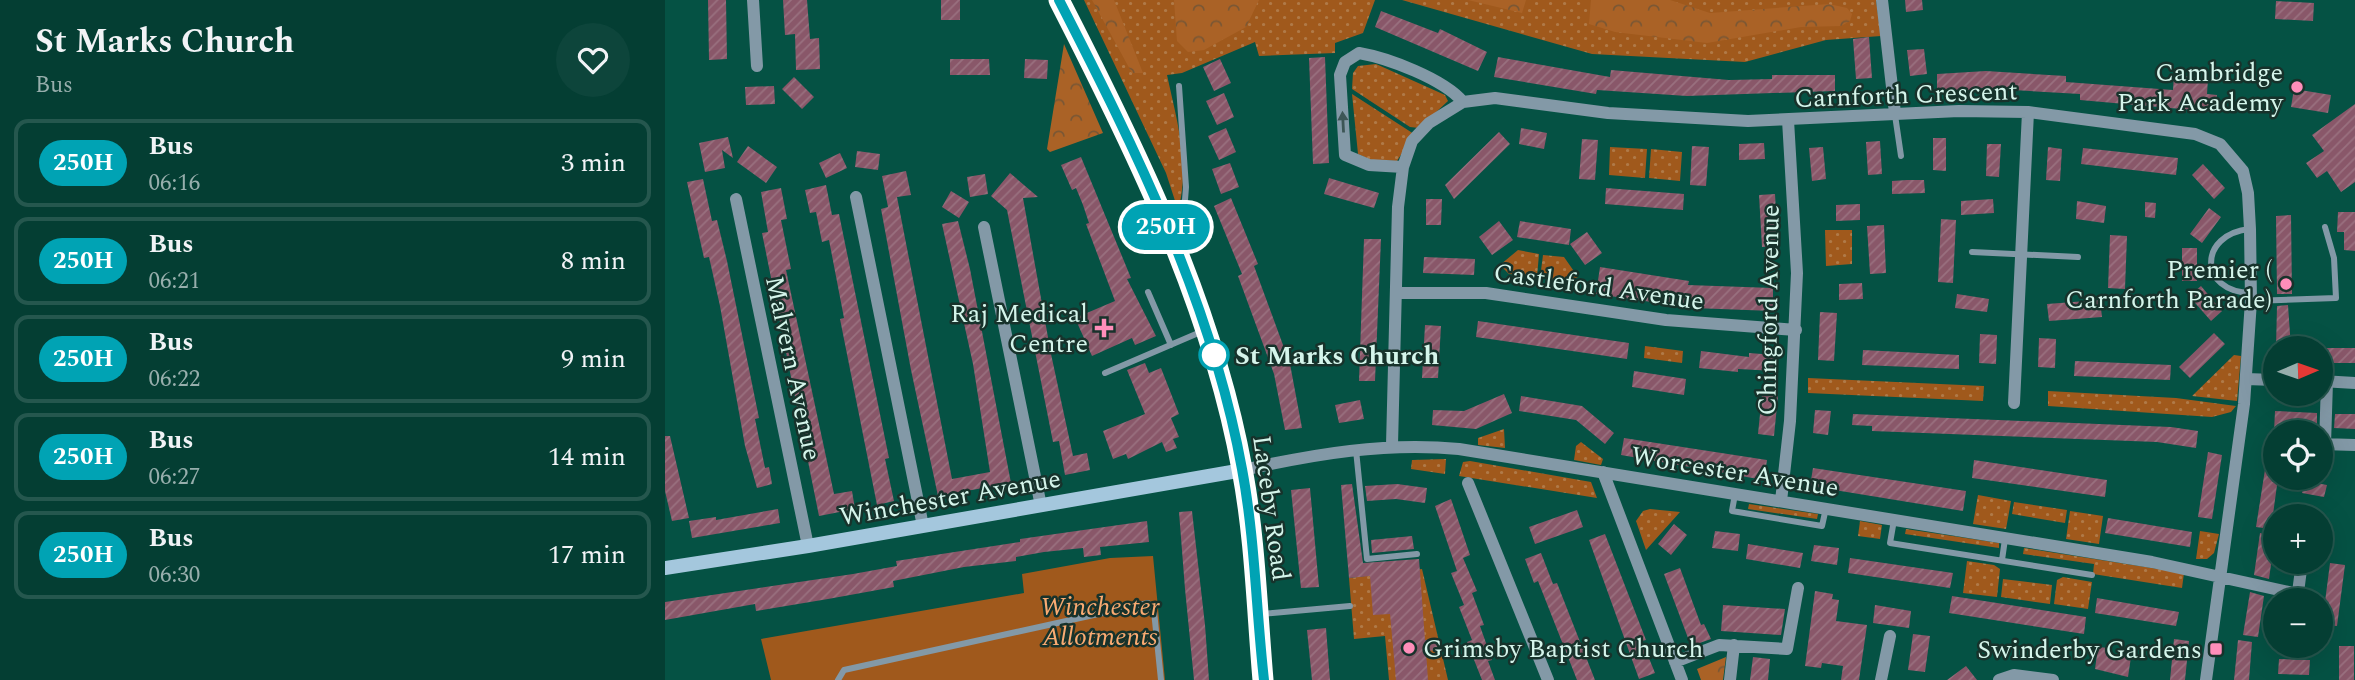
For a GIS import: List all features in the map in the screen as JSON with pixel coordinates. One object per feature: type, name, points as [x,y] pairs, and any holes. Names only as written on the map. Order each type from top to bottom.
[{"type":"highway","name":"Laceby Road","points":[[1059,0],[1104,89],[1166,227],[1221,378],[1243,470],[1263,680]]},
{"type":"street","points":[[753,0],[757,66]]},
{"type":"street","points":[[1882,0],[1895,113]]},
{"type":"street","points":[[1403,167],[1369,165],[1345,155],[1341,75],[1345,62],[1359,53],[1383,57],[1453,91],[1463,102]]},
{"type":"street","name":"Carnforth Crescent","points":[[1392,445],[1403,167],[1412,141],[1429,123],[1463,102],[1495,97],[1608,113],[1748,121],[1895,113],[2028,112],[2186,133],[2220,144],[2243,171],[2248,193],[2250,229],[2251,297],[2246,379],[2206,680]]},
{"type":"street","points":[[2014,403],[2028,112]]},
{"type":"street","name":"Chingford Avenue","points":[[1781,501],[1795,330],[1795,222],[1787,120]]},
{"type":"street","points":[[856,197],[923,526]]},
{"type":"street","name":"Malvern Avenue","points":[[736,198],[808,546]]},
{"type":"street","points":[[984,227],[1041,506]]},
{"type":"street","name":"Castleford Avenue","points":[[1396,293],[1486,293],[1666,320],[1795,330]]},
{"type":"street","points":[[2246,379],[2263,380]]},
{"type":"street","points":[[2333,382],[2355,383]]},
{"type":"street","points":[[2333,444],[2355,445]]},
{"type":"street","name":"Worcester Avenue","points":[[1243,470],[1392,445],[1469,451],[1826,508],[2219,576]]},
{"type":"street","name":"Winchester Avenue","points":[[665,568],[808,546],[1243,470]]},
{"type":"street","points":[[1602,472],[1682,680]]},
{"type":"street","points":[[1468,483],[1548,680]]},
{"type":"street","points":[[2219,576],[2264,588]]},
{"type":"street","points":[[1675,662],[1719,645],[1787,649],[1798,587]]},
{"type":"street","points":[[1881,680],[1890,636]]},
{"type":"street","points":[[1730,680],[1734,645]]},
{"type":"street","points":[[1999,680],[2014,675],[2053,680]]},
{"type":"lane","points":[[1166,227],[1180,212],[1187,187],[1178,86]]},
{"type":"lane","points":[[1895,113],[1901,156]]},
{"type":"lane","points":[[2250,229],[2223,237],[2216,245],[2211,267],[2215,278],[2224,288],[2271,300],[2336,298],[2334,258],[2325,227]]},
{"type":"lane","points":[[1972,252],[2078,257]]},
{"type":"lane","points":[[1148,292],[1171,345]]},
{"type":"lane","points":[[1105,373],[1205,330]]},
{"type":"lane","points":[[1356,450],[1367,559],[1417,554]]},
{"type":"lane","points":[[1734,494],[1732,511],[1822,526],[1826,508]]},
{"type":"lane","points":[[1894,520],[1890,543],[2092,575]]},
{"type":"lane","points":[[2002,560],[2005,539]]},
{"type":"lane","points":[[838,680],[844,670],[897,656],[1148,603],[1154,611],[1161,680]]},
{"type":"lane","points":[[1257,614],[1350,606]]},
{"type":"green space","points":[[1084,0],[1375,0],[1363,33],[1335,43],[1335,53],[1259,56],[1255,42],[1182,73],[1167,75],[1183,159],[1182,194],[1178,210],[1166,173]]},
{"type":"green space","points":[[1092,0],[1114,0],[1143,73],[1132,73]]},
{"type":"green space","points":[[1174,0],[1259,0],[1246,27],[1204,50],[1188,52],[1177,41]]},
{"type":"green space","points":[[1402,0],[1876,0],[1881,36],[1826,40],[1745,62],[1592,54]]},
{"type":"green space","points":[[1468,0],[1526,0],[1522,13]]},
{"type":"green space","points":[[1591,0],[1670,0],[1710,13],[1829,4],[1847,8],[1852,14],[1850,21],[1841,26],[1801,27],[1707,43],[1615,32],[1589,24]]},
{"type":"green space","points":[[1064,44],[1103,133],[1050,152],[1047,149]]},
{"type":"green space","points":[[1376,64],[1445,95],[1448,101],[1419,128],[1410,127],[1352,89],[1353,73],[1358,66]]},
{"type":"green space","points":[[1352,94],[1414,134],[1397,161],[1371,160],[1358,154]]},
{"type":"green space","points":[[1610,147],[1647,149],[1645,178],[1609,175]]},
{"type":"green space","points":[[1651,149],[1682,152],[1680,181],[1649,178]]},
{"type":"green space","points":[[1825,230],[1852,230],[1852,264],[1826,266]]},
{"type":"green space","points":[[1518,250],[1539,254],[1537,277],[1509,274],[1500,265]]},
{"type":"green space","points":[[1543,255],[1564,257],[1578,277],[1569,282],[1540,278]]},
{"type":"green space","points":[[1645,346],[1683,351],[1682,363],[1644,358]]},
{"type":"green space","points":[[2234,355],[2241,356],[2237,401],[2192,396]]},
{"type":"green space","points":[[1808,378],[1984,386],[1983,401],[1808,393]]},
{"type":"green space","points":[[2048,391],[2176,398],[2236,406],[2231,412],[2212,417],[2048,406]]},
{"type":"green space","points":[[1504,429],[1505,448],[1478,445],[1478,438]]},
{"type":"green space","points":[[1581,442],[1603,459],[1601,465],[1574,460],[1576,446]]},
{"type":"green space","points":[[1446,459],[1445,474],[1411,469],[1412,460]]},
{"type":"green space","points":[[1463,462],[1591,482],[1597,498],[1459,476]]},
{"type":"green space","points":[[1978,495],[2011,501],[2006,529],[1973,524]]},
{"type":"green space","points":[[2014,502],[2067,510],[2065,523],[2012,514]]},
{"type":"green space","points":[[1749,504],[1818,514],[1817,519],[1748,509]]},
{"type":"green space","points":[[1650,509],[1680,512],[1646,550],[1636,521],[1643,511]]},
{"type":"green space","points":[[2070,511],[2103,516],[2099,544],[2066,539]]},
{"type":"green space","points":[[1860,521],[1882,525],[1880,539],[1858,536]]},
{"type":"green space","points":[[1906,529],[1999,543],[1999,548],[1905,534]]},
{"type":"green space","points":[[2200,531],[2219,534],[2214,553],[2207,559],[2196,559]]},
{"type":"green space","points":[[2024,548],[2184,573],[2182,588],[2093,574],[2094,564],[2023,554]]},
{"type":"green space","name":"Winchester Allotments","points":[[1153,556],[1165,680],[771,680],[761,639],[1024,593],[1022,574],[1110,558]]},
{"type":"green space","points":[[1967,561],[1994,565],[2000,569],[1997,597],[1963,593]]},
{"type":"green space","points":[[1422,569],[1448,680],[1389,680],[1385,636],[1354,639],[1349,578]]},
{"type":"green space","points":[[2063,577],[2092,582],[2088,609],[2054,604],[2057,580]]},
{"type":"green space","points":[[2003,579],[2052,585],[2050,604],[2001,597]]},
{"type":"green space","points":[[1726,657],[1723,680],[1701,680],[1697,669]]},
{"type":"building","points":[[708,0],[726,0],[727,59],[709,60]]},
{"type":"building","points":[[783,0],[807,0],[810,39],[819,38],[820,69],[796,70],[795,34],[785,35]]},
{"type":"building","points":[[941,0],[960,0],[960,20],[941,20]]},
{"type":"building","points":[[1905,0],[1922,0],[1923,10],[1906,12]]},
{"type":"building","points":[[2276,1],[2314,3],[2313,21],[2275,19]]},
{"type":"building","points":[[1381,11],[1438,33],[1440,29],[1487,52],[1478,71],[1375,27]]},
{"type":"building","points":[[1869,37],[1872,78],[1856,79],[1853,39]]},
{"type":"building","points":[[1924,49],[1927,74],[1910,76],[1907,50]]},
{"type":"building","points":[[1325,57],[1329,163],[1313,164],[1309,58]]},
{"type":"building","points":[[1498,57],[1610,77],[1611,70],[1729,80],[1772,79],[1772,75],[1835,75],[1835,91],[1687,96],[1597,90],[1596,94],[1494,77]]},
{"type":"building","points":[[950,59],[989,59],[990,75],[950,75]]},
{"type":"building","points":[[1025,59],[1048,60],[1047,79],[1024,78]]},
{"type":"building","points":[[1220,59],[1231,83],[1214,91],[1203,67]]},
{"type":"building","points":[[1986,71],[2066,76],[2066,82],[2173,90],[2174,75],[2208,79],[2207,94],[2217,95],[2215,112],[2080,100],[2080,94],[1979,88],[1937,91],[1937,74]]},
{"type":"building","points":[[794,77],[814,97],[802,109],[782,89]]},
{"type":"building","points":[[774,86],[775,104],[746,105],[745,87]]},
{"type":"building","points":[[2294,89],[2331,95],[2328,113],[2291,107]]},
{"type":"building","points":[[1224,93],[1234,117],[1217,125],[1206,101]]},
{"type":"building","points":[[2355,104],[2355,182],[2341,192],[2327,171],[2317,178],[2306,163],[2324,151],[2312,135]]},
{"type":"building","points":[[1226,128],[1236,152],[1219,160],[1208,136]]},
{"type":"building","points":[[1521,128],[1547,133],[1544,149],[1519,144]]},
{"type":"building","points":[[1499,132],[1510,144],[1454,199],[1445,185]]},
{"type":"building","points":[[728,137],[733,158],[722,150],[725,168],[705,172],[699,143]]},
{"type":"building","points":[[1933,138],[1946,138],[1946,171],[1933,170]]},
{"type":"building","points":[[1582,139],[1598,140],[1595,180],[1579,179]]},
{"type":"building","points":[[1880,141],[1882,174],[1868,175],[1866,142]]},
{"type":"building","points":[[1764,143],[1765,159],[1739,160],[1739,144]]},
{"type":"building","points":[[1987,144],[2001,144],[1999,177],[1986,176]]},
{"type":"building","points":[[748,146],[777,167],[766,183],[737,162]]},
{"type":"building","points":[[1692,146],[1709,147],[1706,186],[1690,185]]},
{"type":"building","points":[[1823,147],[1826,179],[1812,181],[1809,148]]},
{"type":"building","points":[[2048,147],[2062,149],[2060,181],[2046,180]]},
{"type":"building","points":[[2083,148],[2178,158],[2176,175],[2081,164]]},
{"type":"building","points":[[857,151],[880,154],[878,170],[855,167]]},
{"type":"building","points":[[840,153],[847,168],[826,178],[819,163]]},
{"type":"building","points":[[1081,157],[1131,278],[1127,279],[1156,336],[1135,345],[1132,338],[1092,356],[1075,318],[1115,301],[1086,224],[1089,223],[1083,205],[1076,188],[1072,190],[1061,165]]},
{"type":"building","points":[[1230,163],[1239,187],[1221,194],[1212,169]]},
{"type":"building","points":[[2203,164],[2225,188],[2214,199],[2192,175]]},
{"type":"building","points":[[906,171],[911,195],[897,197],[952,479],[990,472],[973,364],[942,224],[958,221],[970,269],[1011,483],[938,496],[881,209],[888,207],[882,176]]},
{"type":"building","points":[[1010,173],[1038,197],[1023,198],[1051,354],[1073,456],[1087,453],[1090,470],[1065,475],[1059,441],[1053,442],[1007,210],[991,196]]},
{"type":"building","points":[[985,174],[988,194],[970,197],[967,177]]},
{"type":"building","points":[[1329,178],[1379,193],[1374,208],[1324,194]]},
{"type":"building","points":[[703,179],[712,221],[717,220],[727,261],[759,418],[755,419],[765,468],[769,467],[772,484],[757,488],[745,446],[709,257],[704,258],[687,182]]},
{"type":"building","points":[[1924,180],[1925,193],[1892,194],[1892,181]]},
{"type":"building","points":[[826,185],[832,215],[839,214],[889,458],[885,459],[894,501],[877,505],[840,319],[844,318],[829,240],[822,242],[816,212],[810,213],[805,190]]},
{"type":"building","points":[[781,188],[787,219],[781,220],[791,269],[786,270],[834,494],[852,491],[855,509],[819,516],[762,233],[768,232],[761,192]]},
{"type":"building","points":[[1606,188],[1684,194],[1683,210],[1605,204]]},
{"type":"building","points":[[951,191],[969,202],[959,218],[942,207]]},
{"type":"building","points":[[1775,194],[1778,246],[1762,247],[1759,195]]},
{"type":"building","points":[[1231,198],[1258,264],[1254,266],[1290,364],[1302,428],[1285,430],[1274,374],[1238,276],[1242,274],[1214,206]]},
{"type":"building","points":[[1426,199],[1442,199],[1441,225],[1426,225]]},
{"type":"building","points":[[1993,199],[1994,213],[1961,215],[1961,201]]},
{"type":"building","points":[[2077,201],[2106,206],[2104,223],[2076,219]]},
{"type":"building","points":[[2145,202],[2156,203],[2155,218],[2145,217]]},
{"type":"building","points":[[1860,204],[1860,220],[1836,221],[1836,205]]},
{"type":"building","points":[[2209,208],[2221,217],[2202,243],[2190,234]]},
{"type":"building","points":[[2338,212],[2355,212],[2355,251],[2344,250],[2344,232],[2337,232]]},
{"type":"building","points":[[2291,215],[2292,294],[2277,294],[2276,216]]},
{"type":"building","points":[[1941,219],[1956,220],[1953,283],[1938,282]]},
{"type":"building","points":[[1499,221],[1513,240],[1492,255],[1479,237]]},
{"type":"building","points":[[1520,221],[1571,229],[1569,245],[1517,237]]},
{"type":"building","points":[[1884,225],[1886,273],[1870,274],[1867,226]]},
{"type":"building","points":[[1587,232],[1602,253],[1585,265],[1570,244]]},
{"type":"building","points":[[2110,235],[2127,236],[2125,289],[2108,288]]},
{"type":"building","points":[[1364,239],[1381,239],[1375,381],[1359,381]]},
{"type":"building","points":[[2182,248],[2197,248],[2197,281],[2182,281]]},
{"type":"building","points":[[1424,257],[1475,259],[1474,275],[1423,273]]},
{"type":"building","points":[[1600,267],[1689,281],[1688,285],[1773,288],[1773,311],[1693,308],[1596,294]]},
{"type":"building","points":[[1862,283],[1863,299],[1839,300],[1839,284]]},
{"type":"building","points":[[2201,286],[2222,311],[2211,321],[2189,296]]},
{"type":"building","points":[[1957,294],[1989,299],[1987,312],[1955,308]]},
{"type":"building","points":[[2100,300],[2102,317],[2049,321],[2047,304]]},
{"type":"building","points":[[2288,305],[2290,336],[2276,336],[2277,306]]},
{"type":"building","points":[[1820,312],[1837,313],[1834,361],[1818,360]]},
{"type":"building","points":[[1478,321],[1629,343],[1627,359],[1476,337]]},
{"type":"building","points":[[1425,325],[1441,326],[1438,378],[1422,378]]},
{"type":"building","points":[[2214,333],[2225,344],[2190,378],[2179,367]]},
{"type":"building","points":[[1980,334],[1997,335],[1996,364],[1979,363]]},
{"type":"building","points":[[2039,338],[2056,339],[2055,368],[2038,367]]},
{"type":"building","points":[[2333,348],[2355,348],[2355,363],[2333,363]]},
{"type":"building","points":[[1863,350],[1959,355],[1959,369],[1862,365]]},
{"type":"building","points":[[1701,351],[1749,357],[1749,353],[1775,355],[1775,371],[1738,369],[1738,372],[1699,368]]},
{"type":"building","points":[[2075,361],[2171,365],[2170,380],[2074,376]]},
{"type":"building","name":"St Marks Church","points":[[1145,363],[1149,373],[1161,368],[1179,414],[1171,418],[1179,437],[1173,439],[1177,448],[1166,452],[1162,442],[1128,459],[1126,454],[1113,459],[1103,431],[1145,414],[1127,370]]},
{"type":"building","points":[[1634,371],[1686,379],[1684,395],[1632,387]]},
{"type":"building","points":[[1504,394],[1512,413],[1476,429],[1432,425],[1433,410],[1464,411]]},
{"type":"building","points":[[1762,394],[1778,396],[1774,436],[1758,434]]},
{"type":"building","points":[[1521,396],[1582,406],[1614,433],[1605,444],[1576,420],[1519,411]]},
{"type":"building","points":[[1360,400],[1364,419],[1339,423],[1335,405]]},
{"type":"building","points":[[1815,410],[1831,411],[1828,435],[1813,433]]},
{"type":"building","points":[[2275,411],[2317,413],[2317,420],[2275,420]]},
{"type":"building","points":[[1853,414],[2171,427],[2198,431],[2196,448],[2157,442],[1872,431],[1872,426],[1852,425]]},
{"type":"building","points":[[2335,414],[2355,414],[2355,429],[2334,428]]},
{"type":"building","points":[[665,436],[670,436],[689,518],[672,521],[665,491]]},
{"type":"building","points":[[1624,438],[1767,460],[1764,480],[1621,455]]},
{"type":"building","points":[[2208,452],[2222,455],[2212,519],[2198,517]]},
{"type":"building","points":[[1974,460],[2107,480],[2105,497],[1972,478]]},
{"type":"building","points":[[1813,468],[1966,491],[1963,511],[1810,486]]},
{"type":"building","points":[[2263,482],[2263,490],[2276,490],[2274,504],[2263,504],[2263,528],[2256,527]]},
{"type":"building","points":[[1352,484],[1363,563],[1419,559],[1425,640],[1437,639],[1437,650],[1426,651],[1428,680],[1396,680],[1390,614],[1373,615],[1370,576],[1349,578],[1341,485]]},
{"type":"building","points":[[1397,484],[1427,488],[1425,503],[1396,499],[1367,501],[1365,486]]},
{"type":"building","points":[[1310,488],[1319,587],[1301,588],[1291,490]]},
{"type":"building","points":[[2303,490],[2326,490],[2324,497],[2302,493]]},
{"type":"building","points":[[1451,499],[1470,555],[1463,558],[1477,591],[1472,593],[1484,625],[1480,626],[1492,660],[1488,661],[1495,680],[1482,680],[1467,642],[1472,640],[1459,607],[1464,605],[1451,573],[1457,571],[1435,506]]},
{"type":"building","points":[[778,509],[780,523],[692,538],[689,521],[716,517],[716,520]]},
{"type":"building","points":[[1577,510],[1583,527],[1535,544],[1529,527]]},
{"type":"building","points":[[1192,511],[1209,680],[1194,680],[1179,512]]},
{"type":"building","points":[[2108,518],[2192,532],[2190,547],[2105,533]]},
{"type":"building","points":[[1147,521],[1149,542],[1100,547],[1101,555],[1084,557],[1083,548],[1044,552],[1016,557],[1016,561],[964,567],[893,581],[894,587],[828,599],[756,611],[755,604],[665,620],[665,602],[853,574],[897,566],[896,561],[1020,542],[1020,539]]},
{"type":"building","points":[[1674,524],[1687,535],[1671,555],[1658,544]]},
{"type":"building","points":[[1715,531],[1740,534],[1738,551],[1712,548]]},
{"type":"building","points":[[2260,533],[2263,534],[2263,574],[2270,574],[2269,579],[2254,575]]},
{"type":"building","points":[[1605,534],[1646,640],[1642,641],[1655,673],[1639,679],[1589,540]]},
{"type":"building","points":[[1412,536],[1414,549],[1372,553],[1371,540]]},
{"type":"building","points":[[1748,544],[1803,553],[1800,568],[1746,559]]},
{"type":"building","points":[[1814,545],[1839,548],[1837,565],[1811,561]]},
{"type":"building","points":[[1541,553],[1553,584],[1557,583],[1595,680],[1577,680],[1538,581],[1534,583],[1525,559]]},
{"type":"building","points":[[1850,558],[1953,573],[1950,588],[1848,573]]},
{"type":"building","points":[[2333,563],[2345,565],[2337,626],[2333,626],[2333,588],[2327,588],[2329,574],[2333,574]]},
{"type":"building","points":[[1680,568],[1701,625],[1704,624],[1711,639],[1691,646],[1664,574]]},
{"type":"building","points":[[1815,591],[1833,594],[1832,599],[1839,600],[1836,621],[1867,625],[1859,680],[1841,680],[1843,666],[1822,663],[1821,668],[1805,666]]},
{"type":"building","points":[[2250,592],[2263,596],[2258,637],[2243,635]]},
{"type":"building","points":[[1952,596],[2086,617],[2084,634],[1949,613]]},
{"type":"building","points":[[2097,598],[2179,612],[2176,626],[2095,613]]},
{"type":"building","points":[[1723,605],[1785,609],[1781,635],[1721,631]]},
{"type":"building","points":[[1875,605],[1911,611],[1909,628],[1873,623]]},
{"type":"building","points":[[1326,628],[1330,680],[1312,680],[1307,630]]},
{"type":"building","points":[[1913,634],[1930,636],[1925,672],[1908,670]]},
{"type":"building","points":[[2174,639],[2189,641],[2185,680],[2170,680]]},
{"type":"building","points":[[2238,640],[2252,642],[2249,680],[2234,680]]},
{"type":"building","points":[[2339,646],[2354,646],[2354,680],[2339,680]]},
{"type":"building","points":[[2098,647],[2109,648],[2108,654],[2131,657],[2128,677],[2095,669]]},
{"type":"building","points":[[1753,657],[1770,659],[1768,680],[1750,680]]},
{"type":"building","points":[[2279,659],[2310,660],[2309,675],[2278,674]]},
{"type":"building","points":[[1966,666],[1977,680],[1947,680]]},
{"type":"bus line","name":"250H","points":[[1059,0],[1141,167],[1185,274],[1221,378],[1243,470],[1264,680]]},
{"type":"place","name":"Cambridge Park Academy","points":[[2297,87]]},
{"type":"place","name":"Premier ( Carnforth Parade)","points":[[2286,284]]},
{"type":"place","name":"Raj Medical Centre","points":[[1104,328]]},
{"type":"place","name":"St Marks Church","points":[[1214,355]]},
{"type":"place","name":"Grimsby Baptist Church","points":[[1409,648]]},
{"type":"place","name":"Swinderby Gardens","points":[[2216,649]]}]
